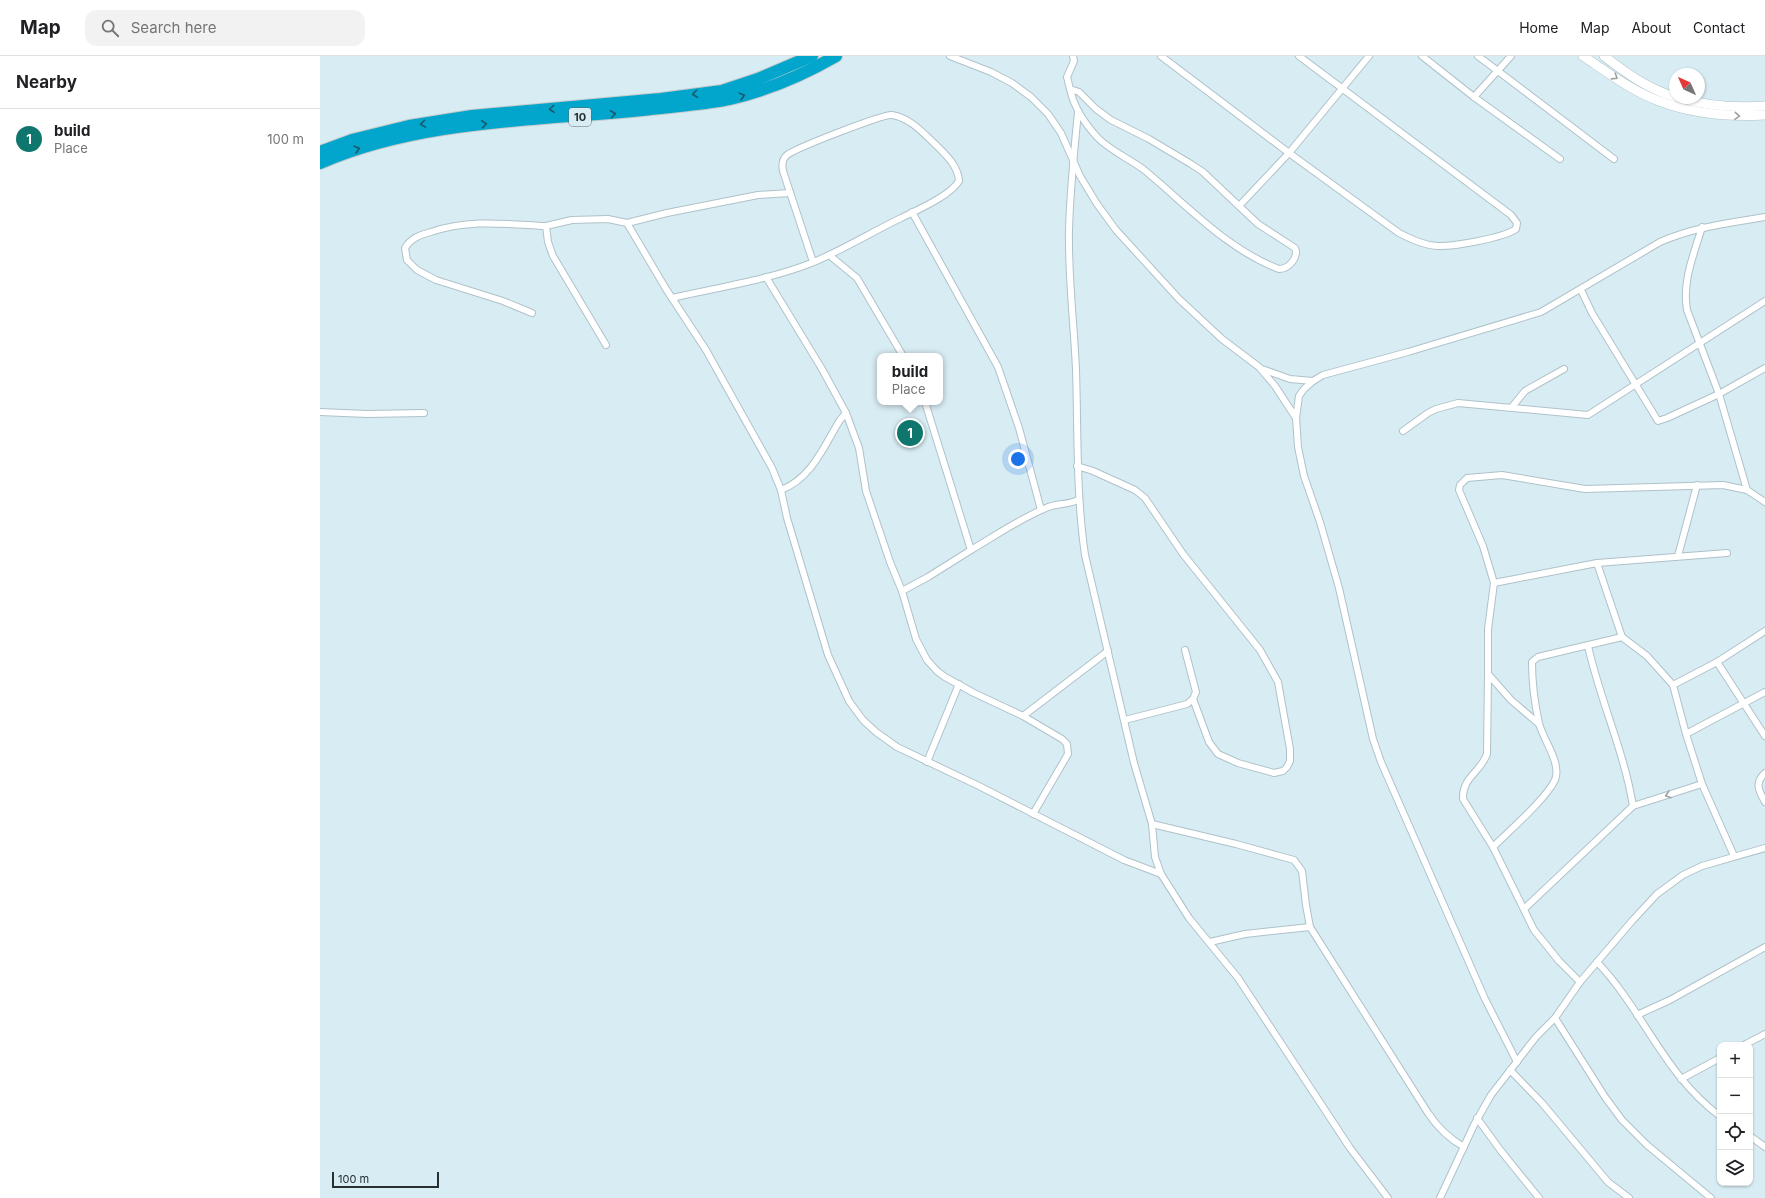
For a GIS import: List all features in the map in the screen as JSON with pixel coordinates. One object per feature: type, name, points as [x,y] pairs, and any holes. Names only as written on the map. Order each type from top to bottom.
[{"type":"highway","name":"10","points":[[320,152],[352,140],[409,126],[472,116],[661,99],[722,91],[758,79],[812,56]]},
{"type":"highway","name":"10","points":[[320,163],[339,154],[400,137],[485,124],[607,115],[730,99],[759,91],[806,73],[836,56]]},
{"type":"street","points":[[950,56],[991,72],[1012,83],[1031,97],[1048,114],[1061,133],[1080,176],[1097,204],[1137,254],[1200,319],[1259,367],[1283,396],[1296,418]]},
{"type":"street","points":[[1070,89],[1079,92],[1096,109],[1111,120],[1149,139],[1202,172],[1258,224],[1295,248],[1296,255],[1288,266],[1282,269],[1275,268],[1228,240],[1141,168],[1102,142],[1078,112],[1070,89],[1067,77],[1074,61],[1073,56]]},
{"type":"street","points":[[1161,56],[1289,153],[1399,233],[1418,242],[1438,246],[1450,246],[1489,238],[1516,230],[1516,221],[1511,215],[1299,56]]},
{"type":"street","points":[[1239,206],[1289,153],[1369,56]]},
{"type":"street","points":[[1422,56],[1474,97],[1560,159]]},
{"type":"street","points":[[1478,56],[1614,159]]},
{"type":"street","points":[[1474,97],[1510,56]]},
{"type":"street","points":[[1583,56],[1631,87],[1658,101],[1687,110],[1718,115],[1765,115]]},
{"type":"street","points":[[1604,56],[1636,80],[1669,95]]},
{"type":"street","points":[[1705,103],[1745,108],[1765,106]]},
{"type":"street","points":[[1078,112],[1073,159],[1069,231],[1076,369],[1078,500],[1085,555],[1134,763],[1152,824],[1155,857],[1161,874],[1189,918],[1238,978],[1350,1148],[1388,1198]]},
{"type":"street","points":[[672,298],[766,277],[813,262],[829,255],[912,212],[956,186],[959,181],[959,176],[952,162],[923,132],[912,123],[890,115],[874,119],[808,144],[787,155],[782,165],[813,262]]},
{"type":"street","points":[[532,313],[503,301],[436,280],[417,270],[407,260],[406,248],[412,239],[420,235],[448,226],[468,223],[546,226],[572,220],[608,219],[627,223],[667,213],[758,195],[790,193]]},
{"type":"street","points":[[912,212],[998,367],[1019,428],[1041,510]]},
{"type":"street","points":[[1517,1062],[1485,999],[1381,762],[1373,738],[1339,588],[1300,462],[1296,418],[1299,396],[1312,381],[1323,375],[1527,317],[1558,304],[1660,242],[1680,233],[1702,227],[1765,218]]},
{"type":"street","points":[[627,223],[672,298],[706,350],[760,444],[772,468],[781,490],[787,518],[828,655],[849,701],[863,720],[876,732],[897,747],[926,762],[979,786],[1124,860],[1161,874]]},
{"type":"street","points":[[546,226],[548,242],[553,256],[606,345]]},
{"type":"street","points":[[1702,227],[1685,288],[1687,310],[1719,394],[1747,490]]},
{"type":"street","points":[[829,255],[857,278],[901,353]]},
{"type":"street","points":[[766,277],[819,363],[846,413],[859,448],[866,491],[890,562],[902,591],[916,640],[927,660],[937,671],[974,693],[1023,716],[1062,739],[1067,744],[1069,750],[1063,764],[1034,814]]},
{"type":"street","points":[[1580,290],[1658,420],[1667,418],[1719,394],[1765,368]]},
{"type":"street","points":[[1403,431],[1418,418],[1436,409],[1458,403],[1588,415],[1765,301]]},
{"type":"street","points":[[1259,367],[1279,376],[1312,381]]},
{"type":"street","points":[[1512,407],[1522,394],[1564,369]]},
{"type":"street","points":[[926,405],[971,550]]},
{"type":"street","points":[[320,412],[366,414],[424,412]]},
{"type":"street","points":[[781,490],[794,484],[810,470],[840,420],[846,413]]},
{"type":"street","points":[[1077,466],[1093,471],[1135,490],[1145,498],[1183,554],[1260,650],[1278,682],[1290,749],[1290,761],[1287,767],[1283,771],[1274,773],[1238,763],[1218,754],[1209,742],[1193,700]]},
{"type":"street","points":[[1580,982],[1559,961],[1534,930],[1493,847],[1463,799],[1465,784],[1482,763],[1487,754],[1488,629],[1494,583],[1483,546],[1459,490],[1460,485],[1467,478],[1502,475],[1585,489],[1723,485],[1747,490],[1765,502]]},
{"type":"street","points":[[1678,556],[1697,485]]},
{"type":"street","points":[[902,591],[1041,510],[1053,505],[1073,503],[1078,500]]},
{"type":"street","points":[[1494,583],[1597,563],[1727,553]]},
{"type":"street","points":[[1597,563],[1622,637],[1647,656],[1672,685],[1702,784],[1734,856]]},
{"type":"street","points":[[1672,685],[1718,662],[1765,631]]},
{"type":"street","points":[[1493,847],[1543,796],[1556,778],[1550,748],[1539,724],[1532,668],[1534,659],[1622,637]]},
{"type":"street","points":[[1588,646],[1622,758],[1633,806]]},
{"type":"street","points":[[1125,720],[1187,704],[1193,700],[1196,692],[1185,650]]},
{"type":"street","points":[[1023,716],[1108,651]]},
{"type":"street","points":[[1718,662],[1765,736]]},
{"type":"street","points":[[1488,674],[1511,700],[1539,724]]},
{"type":"street","points":[[926,762],[959,684]]},
{"type":"street","points":[[1686,734],[1765,692]]},
{"type":"street","points":[[1765,773],[1759,780],[1758,785],[1765,802]]},
{"type":"street","points":[[1524,909],[1633,806],[1702,784]]},
{"type":"street","points":[[1152,824],[1236,844],[1294,860],[1302,871],[1310,927],[1438,1128],[1464,1147]]},
{"type":"street","points":[[1440,1198],[1477,1118],[1491,1095],[1536,1037],[1555,1018],[1580,982],[1632,921],[1669,884],[1683,875],[1702,866],[1765,848]]},
{"type":"street","points":[[1210,942],[1245,934],[1310,927]]},
{"type":"street","points":[[1637,1015],[1670,1000],[1765,947]]},
{"type":"street","points":[[1597,962],[1615,982],[1659,1051],[1681,1079],[1704,1104],[1717,1114]]},
{"type":"street","points":[[1555,1018],[1605,1097],[1622,1120],[1647,1145],[1711,1198]]},
{"type":"street","points":[[1750,1042],[1765,1034]]},
{"type":"street","points":[[1681,1079],[1717,1060]]},
{"type":"street","points":[[1510,1070],[1542,1103],[1608,1182],[1629,1198]]},
{"type":"street","points":[[1477,1118],[1501,1151],[1539,1198]]},
{"type":"street","points":[[1753,1138],[1765,1147]]},
{"type":"place","name":"build","points":[[910,433]]}]
